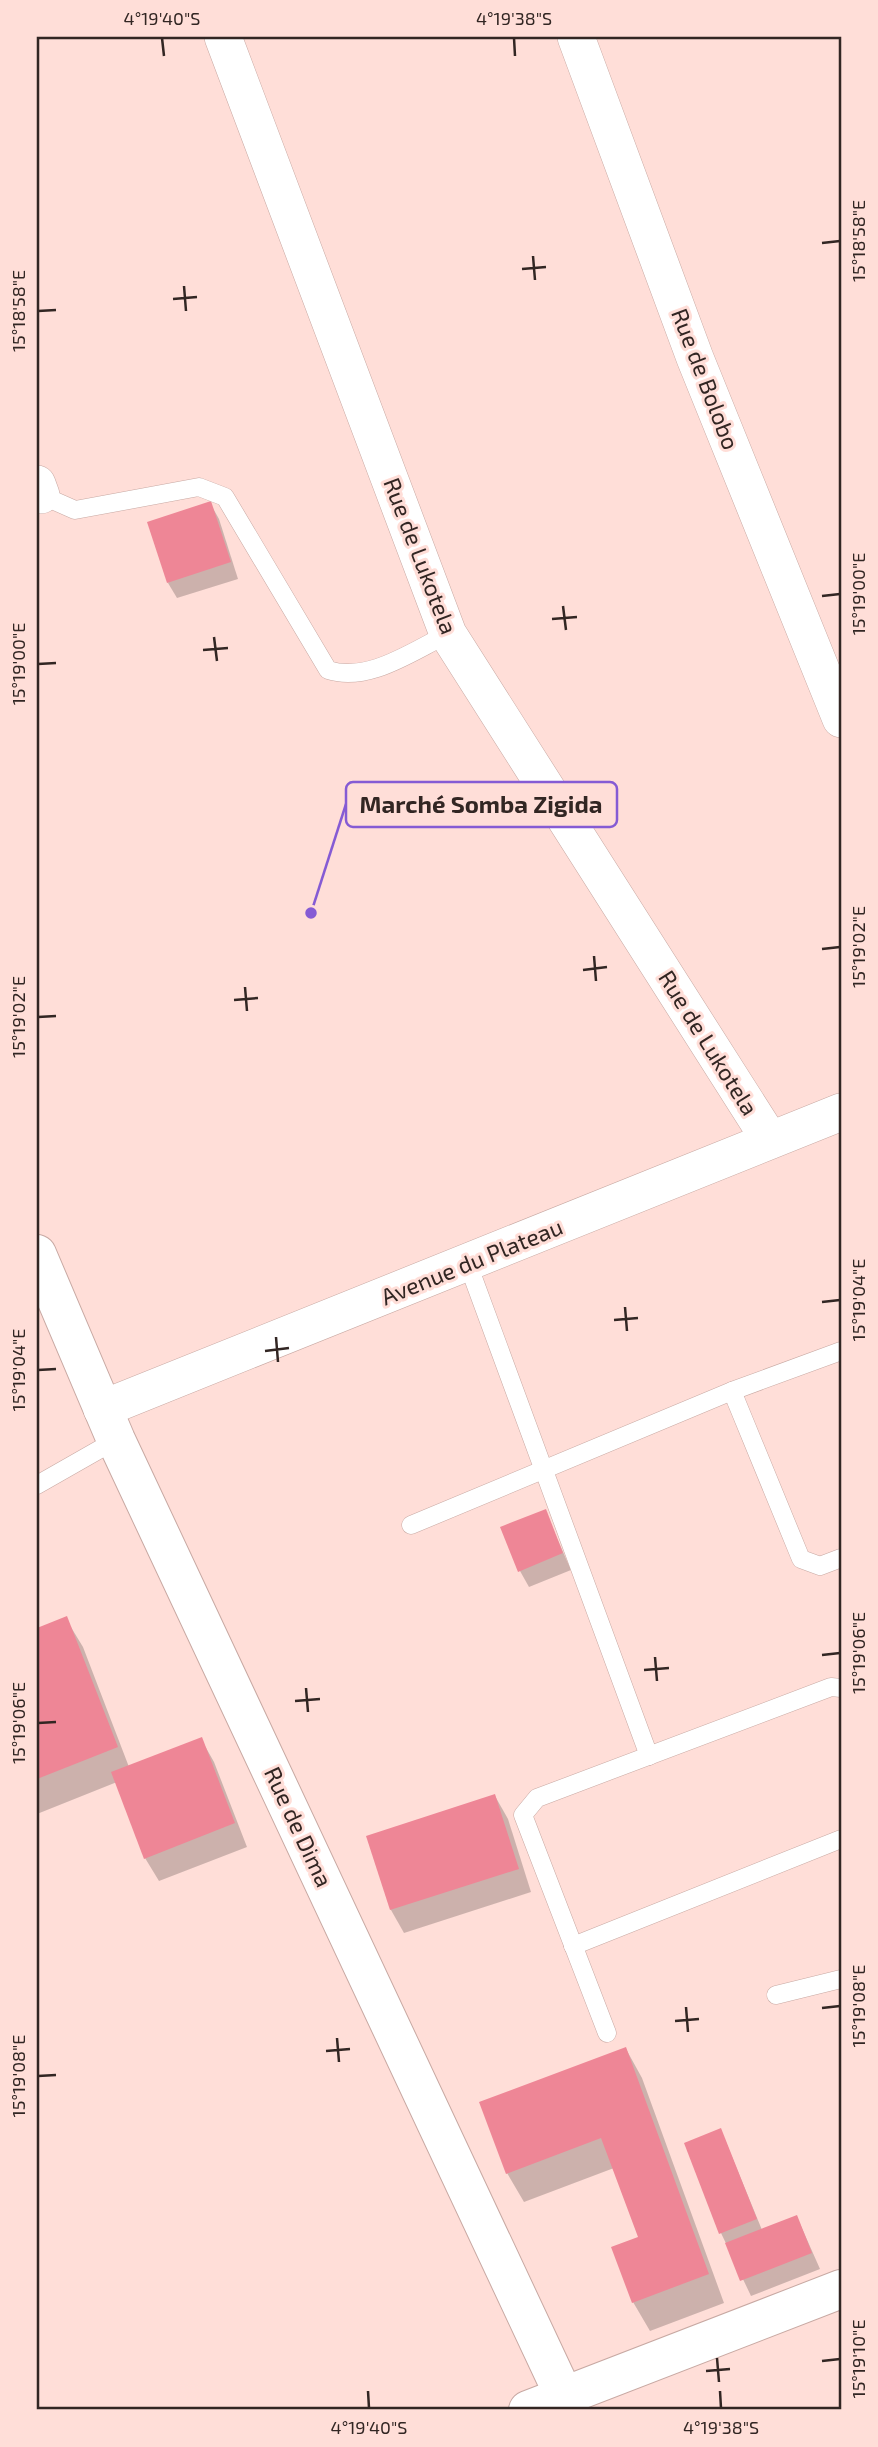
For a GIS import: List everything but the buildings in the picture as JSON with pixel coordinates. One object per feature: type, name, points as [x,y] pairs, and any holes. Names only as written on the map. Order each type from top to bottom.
[{"type":"street","name":"Rue de Lukotela","points":[[223,37],[448,634],[770,1140]]},
{"type":"street","name":"Rue de Bolobo","points":[[576,37],[695,358],[841,719]]},
{"type":"street","name":"Avenue du Plateau","points":[[109,1425],[468,1264],[841,1112]]},
{"type":"street","name":"Rue de Dima","points":[[37,1254],[109,1425],[567,2404]]},
{"type":"street","points":[[528,2410],[567,2404],[841,2289]]},
{"type":"lane","points":[[39,490],[75,510],[199,487],[225,497],[328,670],[364,673],[448,634]]},
{"type":"lane","points":[[468,1264],[649,1756]]},
{"type":"lane","points":[[411,1525],[732,1391],[841,1351]]},
{"type":"lane","points":[[732,1391],[801,1559],[820,1566],[841,1558]]},
{"type":"lane","points":[[37,1485],[109,1425]]},
{"type":"lane","points":[[607,2033],[523,1815],[537,1798],[831,1688],[841,1688]]},
{"type":"lane","points":[[573,1946],[841,1839]]},
{"type":"lane","points":[[776,1995],[841,1979]]},
{"type":"place","name":"Marché Somba Zigida","points":[[311,913]]}]
